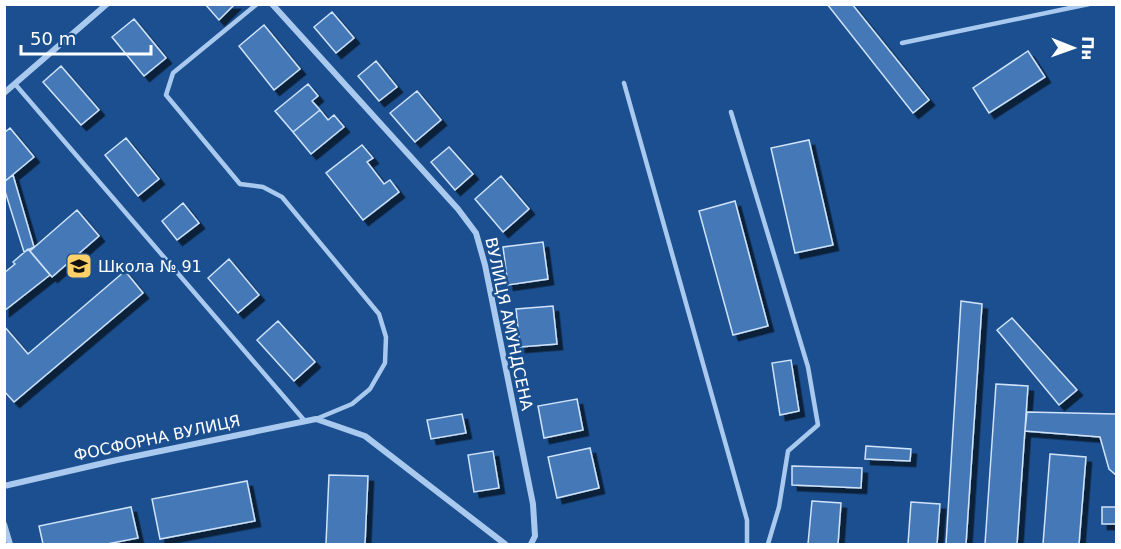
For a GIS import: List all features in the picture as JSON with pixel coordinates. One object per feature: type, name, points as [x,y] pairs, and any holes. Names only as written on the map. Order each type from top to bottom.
[{"type":"street","points":[[4,93],[107,4]]},
{"type":"street","name":"ВУЛИЦЯ АМУНДСЕНА","points":[[272,4],[458,209],[476,233],[485,265],[533,504],[535,536],[531,544]]},
{"type":"street","name":"ФОСФОРНА ВУЛИЦЯ","points":[[4,486],[316,419],[365,436],[506,544]]},
{"type":"street","points":[[4,524],[10,544]]},
{"type":"lane","name":"ФОСФОРНА ВУЛИЦЯ","points":[[257,4],[173,73],[166,95],[240,184],[263,187],[282,196],[379,314],[386,337],[385,363],[370,389],[352,404],[316,419]]},
{"type":"lane","points":[[902,43],[1089,4]]},
{"type":"lane","points":[[624,83],[747,520],[747,544]]},
{"type":"lane","points":[[15,84],[304,420]]},
{"type":"lane","points":[[731,112],[808,367],[818,425],[788,451],[779,507],[768,544]]},
{"type":"building","points":[[205,4],[235,4],[219,20]]},
{"type":"building","points":[[827,4],[852,4],[929,100],[913,113]]},
{"type":"building","points":[[332,12],[354,38],[336,53],[314,27]]},
{"type":"building","points":[[134,19],[166,58],[144,76],[112,37]]},
{"type":"building","points":[[264,25],[300,69],[274,90],[239,46]]},
{"type":"building","points":[[1028,51],[1045,77],[989,113],[973,88]]},
{"type":"building","points":[[376,61],[397,87],[379,101],[358,76]]},
{"type":"building","points":[[61,66],[99,110],[81,125],[43,82]]},
{"type":"building","points":[[308,84],[318,96],[312,101],[320,110],[293,132],[275,111]]},
{"type":"building","points":[[417,91],[441,120],[415,142],[390,113]]},
{"type":"building","points":[[320,110],[328,120],[334,115],[344,127],[311,154],[293,132]]},
{"type":"building","points":[[10,128],[34,157],[4,182],[4,133]]},
{"type":"building","points":[[126,138],[159,179],[138,196],[105,155]]},
{"type":"building","points":[[809,140],[833,245],[795,253],[771,148]]},
{"type":"building","points":[[362,145],[373,158],[367,162],[384,184],[390,180],[399,192],[363,220],[326,173]]},
{"type":"building","points":[[449,147],[473,174],[455,190],[431,162]]},
{"type":"building","points":[[13,175],[34,247],[24,252],[4,188],[4,182]]},
{"type":"building","points":[[501,176],[529,209],[503,232],[475,199]]},
{"type":"building","points":[[735,201],[768,326],[733,335],[699,211]]},
{"type":"building","points":[[183,203],[199,223],[177,240],[162,221]]},
{"type":"building","points":[[77,210],[99,236],[52,277],[30,251]]},
{"type":"building","points":[[543,242],[548,279],[508,285],[503,247]]},
{"type":"building","points":[[28,249],[50,275],[4,311],[4,273]]},
{"type":"building","points":[[229,259],[259,295],[238,313],[208,278]]},
{"type":"building","points":[[125,271],[143,293],[14,402],[4,391],[4,326],[28,354]]},
{"type":"building","points":[[961,301],[982,304],[966,544],[946,544]]},
{"type":"building","points":[[553,306],[557,344],[520,347],[516,309]]},
{"type":"building","points":[[1012,318],[1077,390],[1059,405],[997,330]]},
{"type":"building","points":[[278,321],[315,362],[294,381],[257,340]]},
{"type":"building","points":[[791,360],[799,411],[780,415],[772,363]]},
{"type":"building","points":[[996,384],[1028,386],[1017,544],[985,544]]},
{"type":"building","points":[[577,399],[583,430],[544,438],[538,406]]},
{"type":"building","points":[[1027,412],[1116,414],[1116,475],[1109,469],[1100,437],[1025,431]]},
{"type":"building","points":[[462,414],[466,433],[431,439],[427,420]]},
{"type":"building","points":[[866,446],[911,449],[910,461],[865,459]]},
{"type":"building","points":[[590,448],[599,488],[557,498],[548,457]]},
{"type":"building","points":[[493,451],[499,488],[474,492],[468,455]]},
{"type":"building","points":[[1050,454],[1086,457],[1079,544],[1043,544]]},
{"type":"building","points":[[792,466],[862,468],[861,488],[792,485]]},
{"type":"building","points":[[329,475],[368,476],[365,544],[326,544]]},
{"type":"building","points":[[247,481],[255,521],[160,539],[152,499]]},
{"type":"building","points":[[812,501],[841,503],[838,544],[808,544]]},
{"type":"building","points":[[911,502],[940,504],[937,544],[908,544]]},
{"type":"building","points":[[131,507],[138,538],[107,544],[43,544],[39,526]]},
{"type":"building","points":[[1102,507],[1116,507],[1116,524],[1102,524]]},
{"type":"place","name":"Школа № 91","points":[[79,266]]}]
